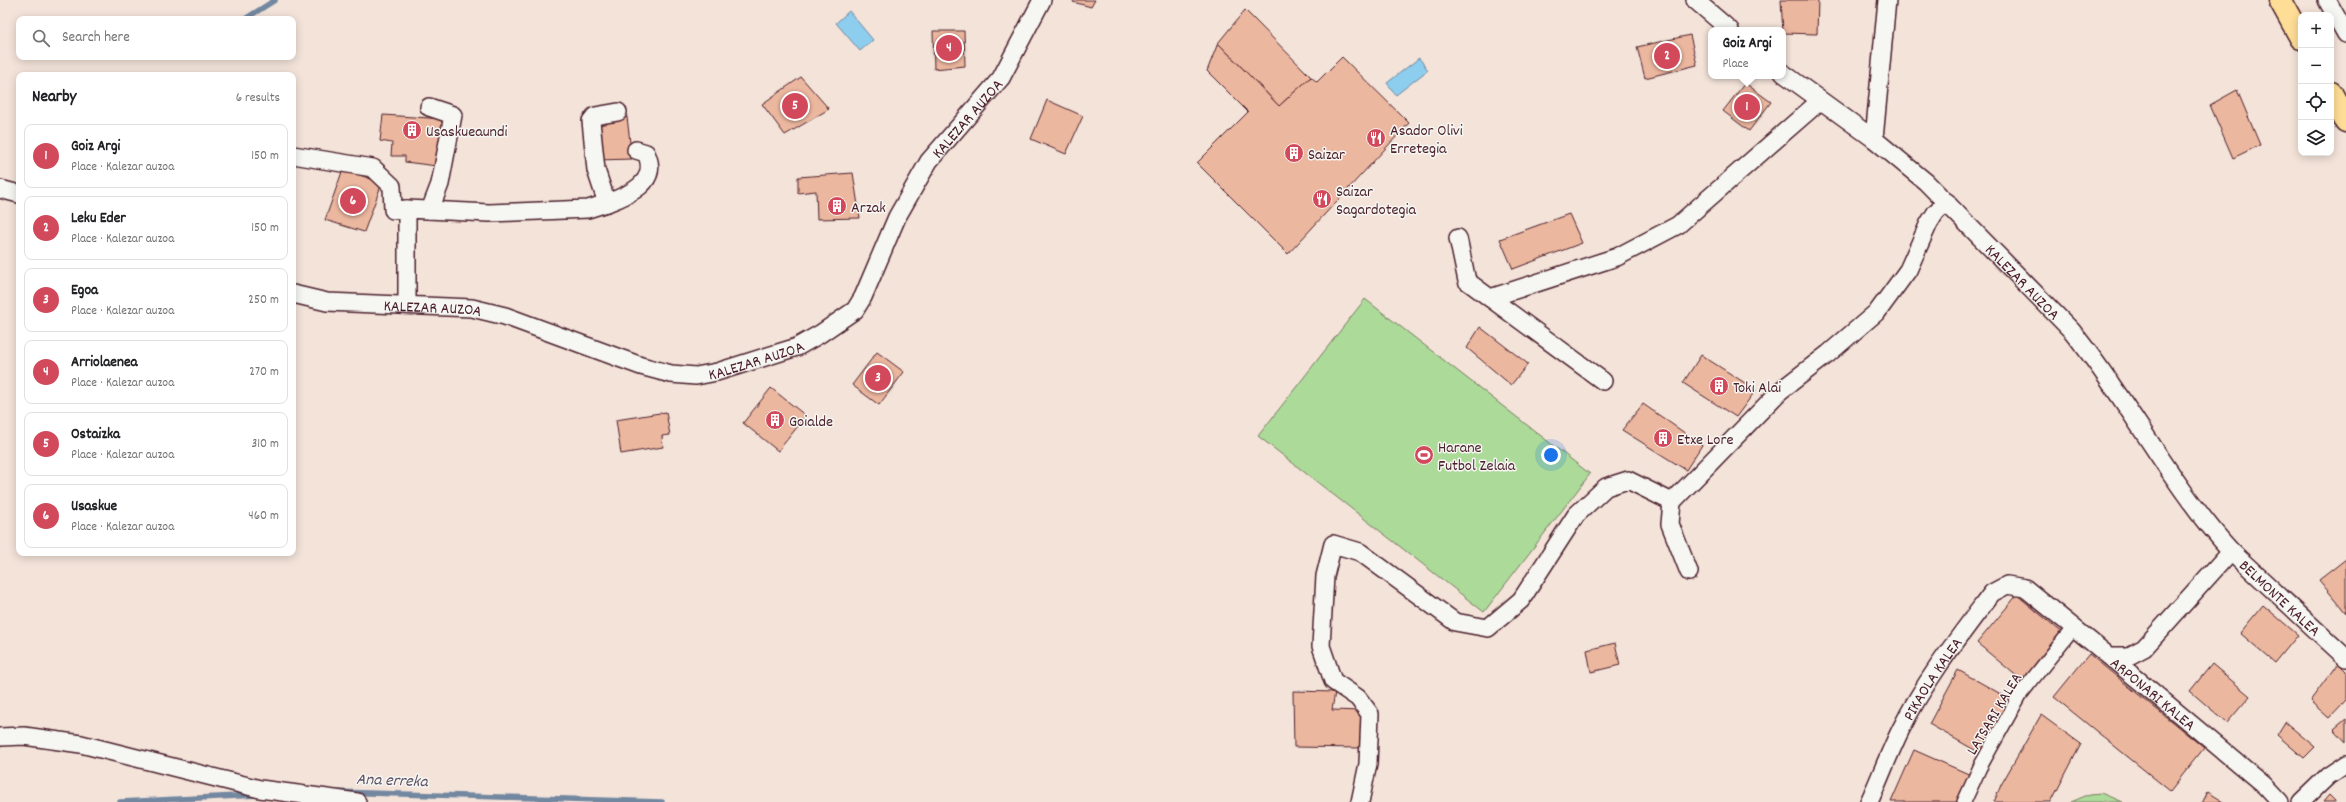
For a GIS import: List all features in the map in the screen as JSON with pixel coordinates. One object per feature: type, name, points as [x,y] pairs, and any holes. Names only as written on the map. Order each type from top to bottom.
[{"type":"highway","points":[[2280,0],[2298,33]]},
{"type":"highway","points":[[2334,99],[2346,121]]},
{"type":"street","name":"KALEZAR AUZOA","points":[[296,295],[327,302],[472,308],[505,316],[641,366],[672,374],[696,376],[717,372],[797,346],[820,334],[854,310],[866,291],[897,218],[929,161],[1001,78],[1042,0]]},
{"type":"street","points":[[1695,0],[1726,27]]},
{"type":"street","points":[[1874,139],[1887,0]]},
{"type":"street","points":[[2327,0],[2346,34]]},
{"type":"street","name":"KALEZAR AUZOA","points":[[1786,75],[1874,139],[1947,202],[2083,345],[2156,453],[2216,534]]},
{"type":"street","points":[[1490,298],[1617,257],[1678,225],[1820,101]]},
{"type":"street","points":[[429,107],[453,116],[440,184],[430,210]]},
{"type":"street","points":[[607,202],[596,170],[591,121],[595,116],[618,112]]},
{"type":"street","points":[[296,155],[373,168],[392,186],[393,210],[407,209],[489,213],[588,209],[627,196],[645,182],[650,161],[646,153],[636,150]]},
{"type":"street","points":[[0,188],[16,193]]},
{"type":"street","points":[[1689,572],[1670,524],[1672,502],[1780,391],[1828,354],[1878,311],[1908,270],[1929,223],[1947,202]]},
{"type":"street","points":[[407,209],[407,305]]},
{"type":"street","points":[[1458,238],[1467,282],[1603,381]]},
{"type":"street","points":[[1360,802],[1368,764],[1370,714],[1358,698],[1333,681],[1321,646],[1325,576],[1333,544],[1360,552],[1455,622],[1488,628],[1521,600],[1576,515],[1606,487],[1628,480],[1672,502]]},
{"type":"street","name":"BELMONTE KALEA","points":[[2216,534],[2231,552],[2346,658]]},
{"type":"street","points":[[2110,656],[2129,656],[2144,648],[2231,552]]},
{"type":"street","name":"PIKAOLA KALEA","points":[[1869,802],[1901,729],[1952,645],[1992,593],[2007,586],[2025,588]]},
{"type":"street","name":"ARPONARI KALEA","points":[[2025,588],[2142,682],[2264,785],[2280,802]]},
{"type":"street","name":"LATSARI KALEA","points":[[1964,802],[1980,767],[2020,695],[2074,627]]},
{"type":"street","points":[[2142,682],[2140,661],[2144,648]]},
{"type":"street","points":[[0,737],[24,736],[81,744],[260,789],[357,802]]},
{"type":"street","points":[[2301,802],[2328,776],[2346,764]]},
{"type":"green space","name":"Harane Futbol Zelaia","points":[[1365,299],[1590,474],[1484,612],[1258,436]]},
{"type":"green space","points":[[2101,793],[2122,802],[2071,802],[2090,794]]},
{"type":"water","points":[[849,11],[873,40],[860,51],[836,23]]},
{"type":"water","points":[[1419,58],[1428,70],[1396,95],[1387,83]]},
{"type":"building","points":[[1074,0],[1095,0],[1091,7],[1073,2]]},
{"type":"building","points":[[1781,0],[1818,0],[1817,34],[1786,33],[1786,27],[1783,27]]},
{"type":"building","points":[[1245,10],[1311,77],[1279,106],[1218,43]]},
{"type":"building","points":[[933,31],[964,31],[965,66],[934,69]]},
{"type":"building","points":[[1690,35],[1697,65],[1645,78],[1637,47]]},
{"type":"building","name":"Saizar","points":[[1218,43],[1279,106],[1311,77],[1317,82],[1342,57],[1409,123],[1288,254],[1197,163],[1248,112],[1207,71]]},
{"type":"building","points":[[801,77],[829,109],[785,135],[762,104]]},
{"type":"building","points":[[1745,83],[1771,102],[1749,131],[1723,111]]},
{"type":"building","points":[[2237,90],[2260,145],[2233,158],[2210,105]]},
{"type":"building","points":[[1047,100],[1083,116],[1066,154],[1031,139]]},
{"type":"building","name":"Usaskueaundi","points":[[383,115],[445,119],[437,166],[405,162],[405,156],[391,156],[392,143],[380,141]]},
{"type":"building","points":[[627,117],[632,159],[598,160],[596,120]]},
{"type":"building","points":[[343,169],[382,183],[364,232],[325,220]]},
{"type":"building","name":"Arzak","points":[[853,173],[860,218],[817,219],[816,191],[798,193],[798,177]]},
{"type":"building","points":[[1569,214],[1582,243],[1513,269],[1500,239]]},
{"type":"building","points":[[1480,327],[1528,364],[1511,385],[1467,348]]},
{"type":"building","points":[[877,352],[904,372],[879,405],[852,385]]},
{"type":"building","name":"Toki Alai","points":[[1701,355],[1756,390],[1736,417],[1683,383]]},
{"type":"building","name":"Goialde","points":[[771,388],[806,416],[778,451],[743,423]]},
{"type":"building","name":"Etxe Lore","points":[[1643,404],[1702,445],[1686,470],[1622,430]]},
{"type":"building","points":[[666,412],[670,435],[662,436],[663,447],[621,454],[616,420]]},
{"type":"building","points":[[2346,559],[2346,613],[2319,580]]},
{"type":"building","points":[[2017,595],[2065,635],[2025,683],[1977,643]]},
{"type":"building","points":[[2263,605],[2298,635],[2275,663],[2240,633]]},
{"type":"building","points":[[1615,643],[1620,665],[1591,672],[1587,650]]},
{"type":"building","points":[[2089,654],[2204,748],[2170,791],[2054,697]]},
{"type":"building","points":[[2338,663],[2346,671],[2346,700],[2329,718],[2310,701]]},
{"type":"building","points":[[2212,664],[2250,696],[2227,723],[2190,691]]},
{"type":"building","points":[[1958,670],[2015,702],[1985,756],[1929,724]]},
{"type":"building","points":[[1293,691],[1335,692],[1332,710],[1362,711],[1361,748],[1294,747]]},
{"type":"building","points":[[2041,715],[2081,744],[2051,802],[1994,802],[2001,785]]},
{"type":"building","points":[[2346,719],[2346,742],[2334,729]]},
{"type":"building","points":[[2285,722],[2315,747],[2304,758],[2277,735]]},
{"type":"building","points":[[1914,750],[1973,776],[1962,802],[1891,802]]},
{"type":"building","points":[[2208,792],[2224,802],[2202,802]]},
{"type":"building","points":[[2329,795],[2336,802],[2323,802]]},
{"type":"waterway","points":[[250,16],[275,0]]},
{"type":"waterway","name":"Ana erreka","points":[[336,792],[662,802]]},
{"type":"waterway","name":"Ana erreka","points":[[120,802],[258,795]]},
{"type":"place","name":"Arriolaenea","points":[[949,48]]},
{"type":"place","name":"Leku Eder","points":[[1667,56]]},
{"type":"place","name":"Ostaizka","points":[[795,106]]},
{"type":"place","name":"Goiz Argi","points":[[1747,107]]},
{"type":"place","name":"Usaskueaundi","points":[[412,130]]},
{"type":"place","name":"Asador Olivi Erretegia","points":[[1376,138]]},
{"type":"place","name":"Saizar","points":[[1294,153]]},
{"type":"place","name":"Saizar Sagardotegia","points":[[1322,199]]},
{"type":"place","name":"Usaskue","points":[[353,201]]},
{"type":"place","name":"Arzak","points":[[837,206]]},
{"type":"place","name":"Egoa","points":[[878,378]]},
{"type":"place","name":"Toki Alai","points":[[1719,386]]},
{"type":"place","name":"Goialde","points":[[775,420]]},
{"type":"place","name":"Etxe Lore","points":[[1663,438]]},
{"type":"place","name":"Harane Futbol Zelaia","points":[[1424,455]]}]
